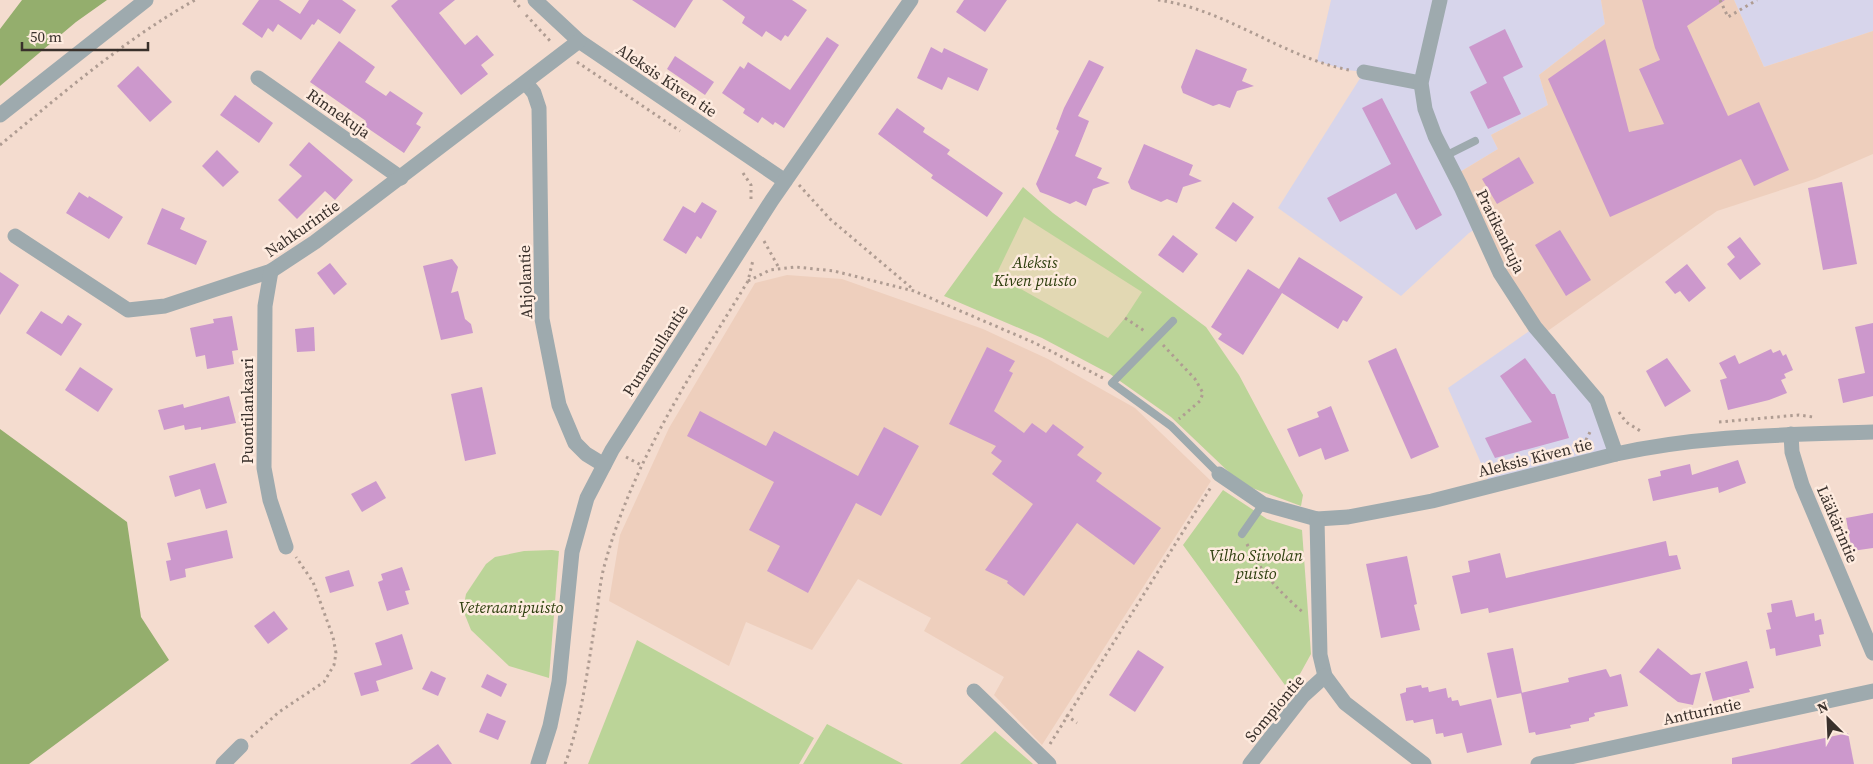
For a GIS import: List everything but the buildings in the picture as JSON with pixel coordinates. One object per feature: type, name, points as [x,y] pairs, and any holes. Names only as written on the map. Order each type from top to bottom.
[{"type":"street","points":[[0,115],[146,0]]},
{"type":"street","name":"Aleksis Kiven tie","points":[[535,0],[579,41],[792,183]]},
{"type":"street","name":"Punamullantie","points":[[538,764],[550,726],[559,682],[572,552],[587,498],[604,465],[762,217],[792,183],[911,0]]},
{"type":"street","name":"Pratikankuja","points":[[1440,0],[1421,83],[1425,109],[1500,273],[1535,327],[1597,400],[1616,454]]},
{"type":"street","name":"Nahkurintie","points":[[15,236],[128,310],[165,306],[271,271],[315,242],[401,178],[579,41]]},
{"type":"street","points":[[1364,72],[1421,83]]},
{"type":"street","name":"Rinnekuja","points":[[258,78],[401,178]]},
{"type":"street","name":"Ahjolantie","points":[[526,83],[534,93],[539,108],[542,319],[559,405],[575,443],[586,454],[604,465]]},
{"type":"street","name":"Puontilankaari","points":[[271,271],[265,306],[264,468],[270,500],[286,547]]},
{"type":"street","name":"Aleksis Kiven tie","points":[[1219,474],[1263,504],[1317,520],[1348,517],[1432,501],[1661,444],[1723,437],[1873,432]]},
{"type":"street","name":"Lääkärintie","points":[[1791,434],[1792,452],[1802,485],[1873,653]]},
{"type":"street","points":[[1317,520],[1320,655],[1325,676],[1345,703],[1424,764]]},
{"type":"street","name":"Sompiontie","points":[[1250,764],[1302,696],[1325,676]]},
{"type":"street","points":[[974,691],[1045,761]]},
{"type":"street","name":"Antturintie","points":[[1538,764],[1873,691]]},
{"type":"street","points":[[223,764],[241,746]]},
{"type":"lane","points":[[1445,156],[1475,141]]},
{"type":"lane","points":[[1172,321],[1112,383],[1171,426],[1219,474]]},
{"type":"lane","points":[[1242,534],[1263,504]]},
{"type":"path","points":[[0,145],[99,64],[144,31],[195,0]]},
{"type":"path","points":[[514,0],[546,37],[564,53],[688,136]]},
{"type":"path","points":[[1158,0],[1196,8],[1318,60],[1347,70],[1364,72]]},
{"type":"path","points":[[1720,0],[1728,17],[1757,0]]},
{"type":"path","points":[[737,169],[745,174],[751,185],[752,198],[748,209],[762,217]]},
{"type":"path","points":[[792,183],[830,219],[914,290]]},
{"type":"path","points":[[764,241],[779,268]]},
{"type":"path","points":[[565,764],[583,697],[604,569],[620,514],[641,465],[665,419],[748,281],[770,270],[796,267],[834,271],[914,290],[1036,343],[1112,383]]},
{"type":"path","points":[[1125,318],[1154,338],[1195,379],[1203,393],[1200,401],[1171,426]]},
{"type":"path","points":[[1616,408],[1626,422]]},
{"type":"path","points":[[1045,761],[1066,715],[1219,474]]},
{"type":"path","points":[[1242,534],[1252,555],[1289,601],[1319,625]]},
{"type":"path","points":[[241,746],[279,712],[324,682],[334,665],[336,653],[332,637],[313,582],[304,567],[286,547]]},
{"type":"path","points":[[1066,715],[1077,723]]},
{"type":"shaded area","points":[[1331,0],[1601,0],[1605,24],[1539,75],[1548,105],[1491,135],[1498,149],[1455,175],[1479,227],[1469,233],[1401,296],[1278,208],[1364,72],[1347,70],[1317,61]]},
{"type":"shaded area","points":[[1601,0],[1734,0],[1764,67],[1873,31],[1873,154],[1815,179],[1717,211],[1542,335],[1455,175],[1498,149],[1491,135],[1548,105],[1539,75],[1605,24]]},
{"type":"shaded area","points":[[1734,0],[1873,0],[1873,31],[1764,67]]},
{"type":"shaded area","points":[[787,275],[842,279],[983,329],[1048,359],[1135,408],[1211,481],[1042,745],[994,695],[1004,677],[924,631],[931,618],[858,579],[812,650],[746,622],[729,666],[609,601],[620,535],[669,428],[755,283]]},
{"type":"shaded area","points":[[1535,327],[1597,400],[1616,454],[1491,486],[1448,388]]},
{"type":"green space","points":[[22,0],[107,0],[76,22],[0,86],[0,29]]},
{"type":"green space","name":"Aleksis Kiven puisto","points":[[1023,187],[1053,213],[1206,327],[1239,375],[1303,495],[1301,506],[1252,488],[1232,475],[1171,417],[1110,374],[1042,338],[944,296]]},
{"type":"green space","points":[[0,429],[127,522],[141,617],[169,660],[29,764],[0,764]]},
{"type":"green space","name":"Vilho Siivolan puisto","points":[[1223,490],[1267,519],[1302,530],[1311,654],[1290,692],[1183,545]]},
{"type":"green space","name":"Veteraanipuisto","points":[[524,551],[559,551],[549,678],[509,666],[471,630],[463,610],[466,594],[486,564],[495,557]]},
{"type":"green space","points":[[637,640],[814,738],[799,764],[588,764]]},
{"type":"green space","points":[[827,724],[903,764],[803,764]]},
{"type":"green space","points":[[995,731],[1033,764],[960,764]]},
{"type":"sand","points":[[1024,217],[1142,292],[1125,318],[1108,338],[996,275]]}]
